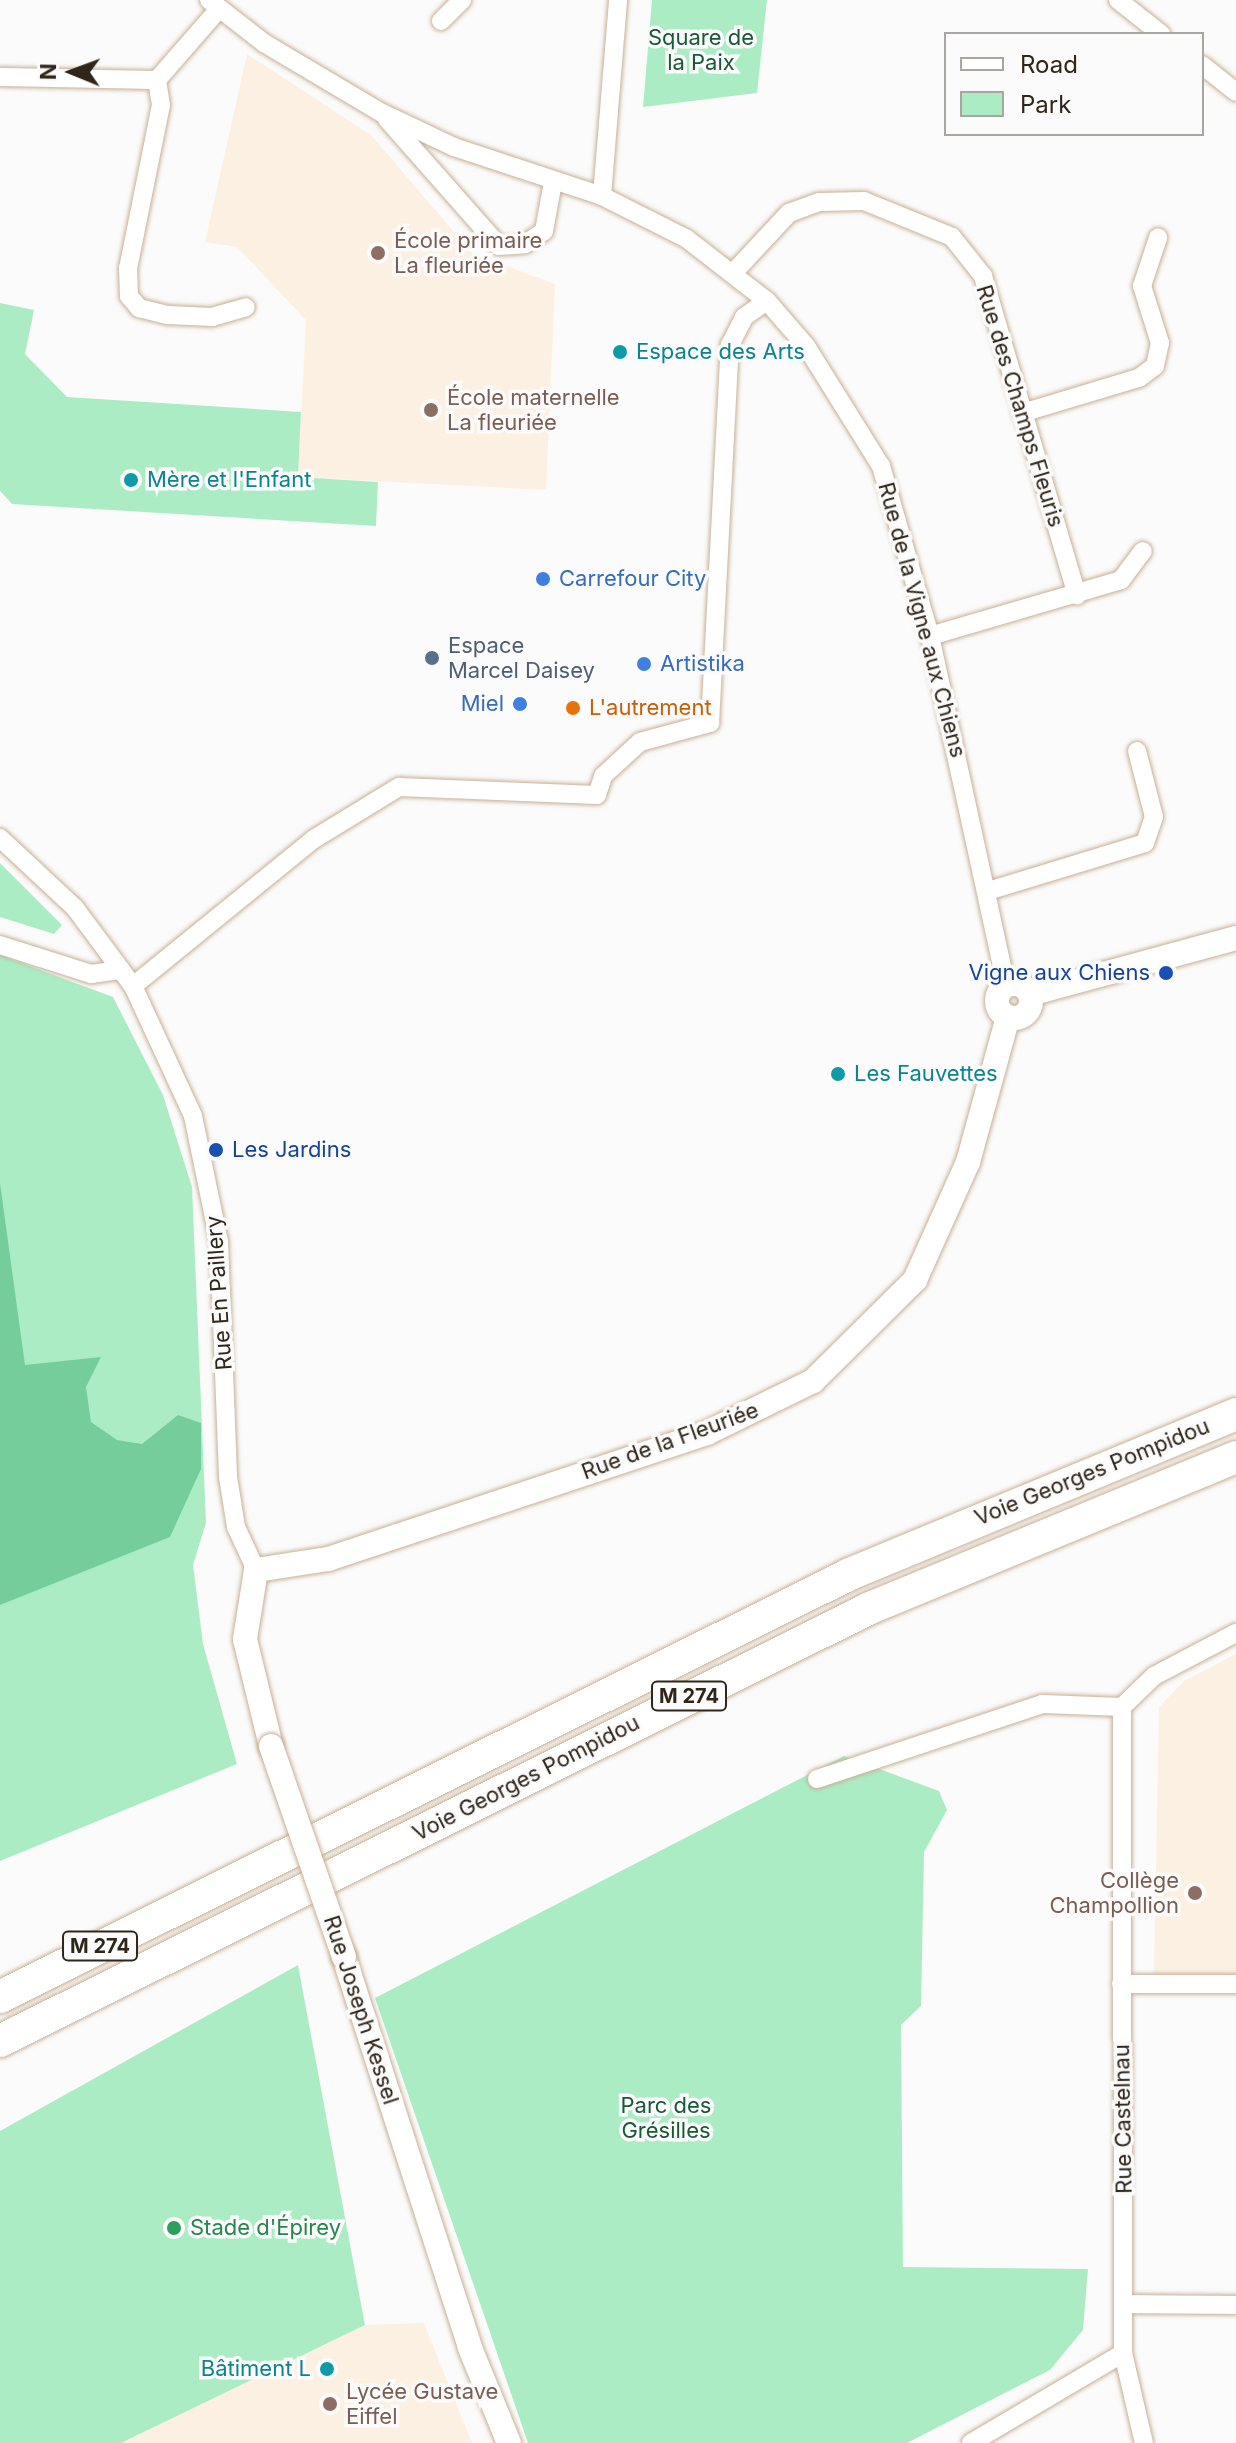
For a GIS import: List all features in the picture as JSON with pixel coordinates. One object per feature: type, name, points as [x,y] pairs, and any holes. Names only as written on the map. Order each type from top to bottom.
[{"type":"highway","name":"Voie Georges Pompidou","points":[[0,1997],[850,1574],[1236,1414]]},
{"type":"highway","name":"Voie Georges Pompidou","points":[[0,2041],[870,1608],[1236,1457]]},
{"type":"highway","points":[[0,1973],[199,1896]]},
{"type":"street","points":[[441,21],[462,0]]},
{"type":"street","points":[[602,196],[618,0]]},
{"type":"street","points":[[1118,0],[1158,32]]},
{"type":"street","points":[[214,4],[157,80],[161,105],[128,268],[129,296],[145,311],[168,315],[212,317],[246,307]]},
{"type":"street","name":"Rue de la Vigne aux Chiens","points":[[214,4],[382,113],[553,182],[602,196],[734,272],[767,301],[806,346],[881,466],[930,636],[988,891],[1006,986]]},
{"type":"street","points":[[1204,67],[1236,92]]},
{"type":"street","points":[[0,77],[157,80]]},
{"type":"street","points":[[382,113],[499,246],[525,244],[544,231],[553,182]]},
{"type":"street","name":"Rue des Champs Fleuris","points":[[734,272],[789,213],[819,202],[864,201],[906,213],[952,237],[983,276],[1077,595]]},
{"type":"street","points":[[1022,413],[1139,378],[1155,366],[1160,343],[1142,286],[1158,238]]},
{"type":"street","points":[[133,986],[314,839],[399,787],[597,795],[603,776],[640,742],[710,723],[730,345],[744,317],[767,301]]},
{"type":"street","points":[[930,636],[1121,580],[1143,551]]},
{"type":"street","points":[[988,891],[1145,843],[1154,817],[1137,751]]},
{"type":"street","name":"Rue En Paillery","points":[[0,838],[75,908],[133,986],[193,1116],[216,1214],[228,1477],[236,1527],[256,1570]]},
{"type":"street","points":[[1030,994],[1029,1011],[1008,1017],[998,1005],[1006,986],[1030,994],[1236,938]]},
{"type":"street","points":[[0,945],[91,974],[121,970]]},
{"type":"street","name":"Rue de la Fleuriée","points":[[256,1570],[328,1559],[707,1433],[813,1381],[915,1280],[968,1162],[1008,1017]]},
{"type":"street","name":"Rue Joseph Kessel","points":[[256,1570],[245,1639],[271,1746],[344,1957],[470,2348],[509,2443]]},
{"type":"street","points":[[817,1779],[1043,1704],[1122,1707],[1154,1676],[1236,1633]]},
{"type":"street","name":"Rue Castelnau","points":[[1122,1707],[1123,2353],[1144,2443]]},
{"type":"street","points":[[1121,1984],[1236,1984]]},
{"type":"street","points":[[1123,2304],[1236,2305]]},
{"type":"street","points":[[971,2443],[1123,2353]]},
{"type":"shaded area","points":[[247,54],[371,135],[472,253],[555,284],[546,490],[298,477],[306,320],[237,247],[205,242]]},
{"type":"shaded area","name":"Collège Champollion","points":[[1236,1654],[1236,1975],[1154,1974],[1159,1707],[1184,1681]]},
{"type":"shaded area","name":"Lycée Gustave Eiffel","points":[[424,2323],[472,2443],[121,2443],[365,2325]]},
{"type":"green space","name":"Square de la Paix","points":[[652,0],[767,0],[757,93],[643,107]]},
{"type":"green space","points":[[0,303],[34,310],[25,354],[67,397],[301,412],[298,477],[378,482],[376,526],[12,504],[0,491]]},
{"type":"green space","points":[[0,863],[62,925],[54,934],[0,917]]},
{"type":"green space","points":[[0,955],[113,997],[163,1095],[192,1187],[206,1523],[193,1565],[203,1644],[237,1764],[0,1861]]},
{"type":"green space","points":[[0,1183],[25,1365],[101,1357],[86,1387],[91,1422],[117,1440],[142,1444],[178,1415],[201,1423],[201,1469],[170,1537],[0,1605]]},
{"type":"green space","name":"Parc des Grésilles","points":[[844,1756],[939,1791],[947,1810],[924,1852],[921,2006],[901,2025],[903,2267],[1088,2269],[1083,2330],[1050,2370],[907,2443],[528,2443],[375,1998]]},
{"type":"green space","name":"Stade d'Épirey","points":[[298,1965],[365,2325],[121,2443],[0,2443],[0,2131]]},
{"type":"place","name":"École primaire La fleuriée","points":[[378,253]]},
{"type":"place","name":"Espace des Arts","points":[[620,352]]},
{"type":"place","name":"École maternelle La fleuriée","points":[[431,410]]},
{"type":"place","name":"Mère et l'Enfant","points":[[131,480]]},
{"type":"place","name":"Carrefour City","points":[[543,579]]},
{"type":"place","name":"Espace Marcel Daisey","points":[[432,658]]},
{"type":"place","name":"Artistika","points":[[644,664]]},
{"type":"place","name":"Miel","points":[[520,704]]},
{"type":"place","name":"L'autrement","points":[[573,708]]},
{"type":"place","name":"Vigne aux Chiens","points":[[1166,973]]},
{"type":"place","name":"Les Fauvettes","points":[[838,1074]]},
{"type":"place","name":"Les Jardins","points":[[216,1150]]},
{"type":"place","name":"Collège Champollion","points":[[1195,1893]]},
{"type":"place","name":"Stade d'Épirey","points":[[174,2228]]},
{"type":"place","name":"Bâtiment L","points":[[327,2369]]},
{"type":"place","name":"Lycée Gustave Eiffel","points":[[330,2404]]}]
